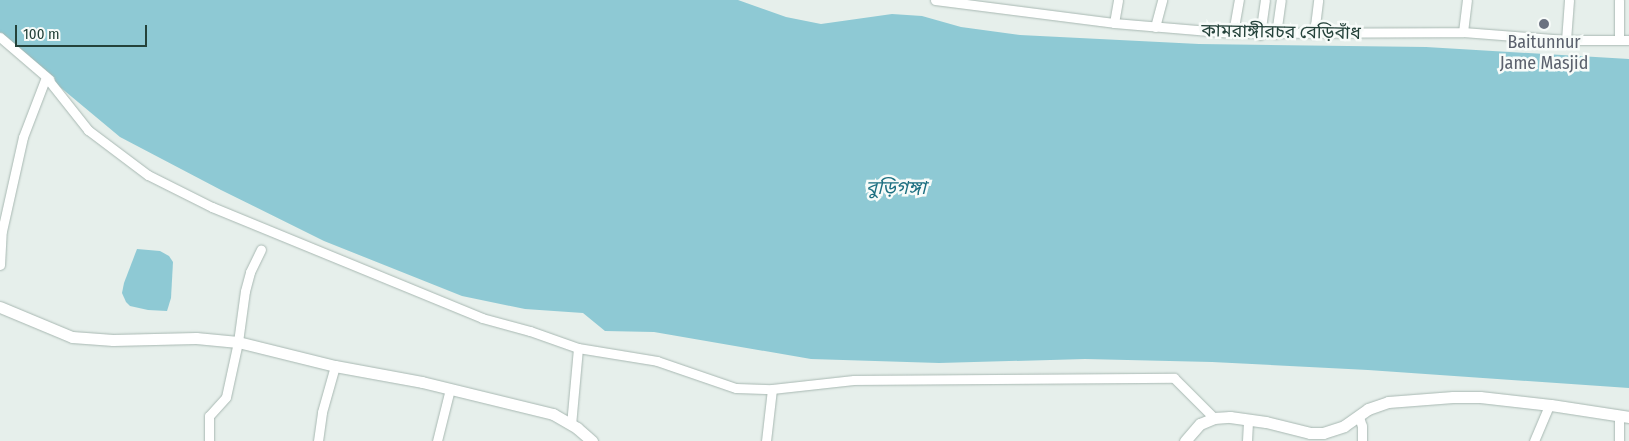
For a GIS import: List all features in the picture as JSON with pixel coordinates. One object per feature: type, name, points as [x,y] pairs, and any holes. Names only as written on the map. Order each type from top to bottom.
[{"type":"street","name":"কামরাঙ্গীরচর বেড়িবাঁধ","points":[[935,0],[972,2],[1114,23],[1260,35],[1463,32],[1566,40],[1629,40]]},
{"type":"street","points":[[1023,10],[1025,0]]},
{"type":"street","points":[[1114,23],[1118,0]]},
{"type":"street","points":[[1155,27],[1162,0]]},
{"type":"street","points":[[1233,33],[1239,0]]},
{"type":"street","points":[[1260,35],[1264,0]]},
{"type":"street","points":[[1276,34],[1281,0]]},
{"type":"street","points":[[1314,34],[1318,0]]},
{"type":"street","points":[[1463,32],[1466,0]]},
{"type":"street","points":[[1566,40],[1569,0]]},
{"type":"street","points":[[1618,39],[1619,0]]},
{"type":"street","points":[[0,37],[62,91]]},
{"type":"street","points":[[0,265],[2,231],[24,137],[46,78],[88,130],[156,179],[212,207],[482,318],[530,331],[578,348],[657,360],[736,388],[772,389],[854,380],[1174,378],[1214,418]]},
{"type":"street","points":[[209,441],[208,416],[226,397],[250,272],[261,249]]},
{"type":"street","points":[[0,307],[60,333],[91,340],[196,338],[238,342],[335,366],[422,382],[552,414],[571,425],[592,441]]},
{"type":"street","points":[[571,425],[578,348]]},
{"type":"street","points":[[318,441],[322,412],[335,366]]},
{"type":"street","points":[[437,441],[450,389]]},
{"type":"street","points":[[766,441],[772,389]]},
{"type":"street","points":[[1186,441],[1200,424],[1214,418],[1248,420],[1310,433],[1323,433],[1344,426],[1368,409],[1388,402],[1452,397],[1480,397],[1548,404],[1624,417],[1619,441]]},
{"type":"street","points":[[1534,441],[1548,404]]},
{"type":"street","points":[[1358,417],[1362,426],[1362,441]]},
{"type":"street","points":[[1246,441],[1248,420]]},
{"type":"water","name":"বুড়িগঙ্গা","points":[[0,0],[738,0],[786,17],[821,24],[892,14],[922,16],[961,27],[1020,35],[1199,44],[1426,47],[1629,59],[1629,388],[1368,370],[1212,362],[1085,359],[939,363],[811,359],[654,332],[605,331],[583,313],[525,309],[462,296],[324,241],[120,137],[0,37]]},
{"type":"water","points":[[137,249],[160,251],[169,256],[173,262],[171,298],[167,311],[148,310],[130,306],[126,302],[122,293],[124,283]]},
{"type":"place","name":"Baitunnur Jame Masjid","points":[[1544,24]]}]
